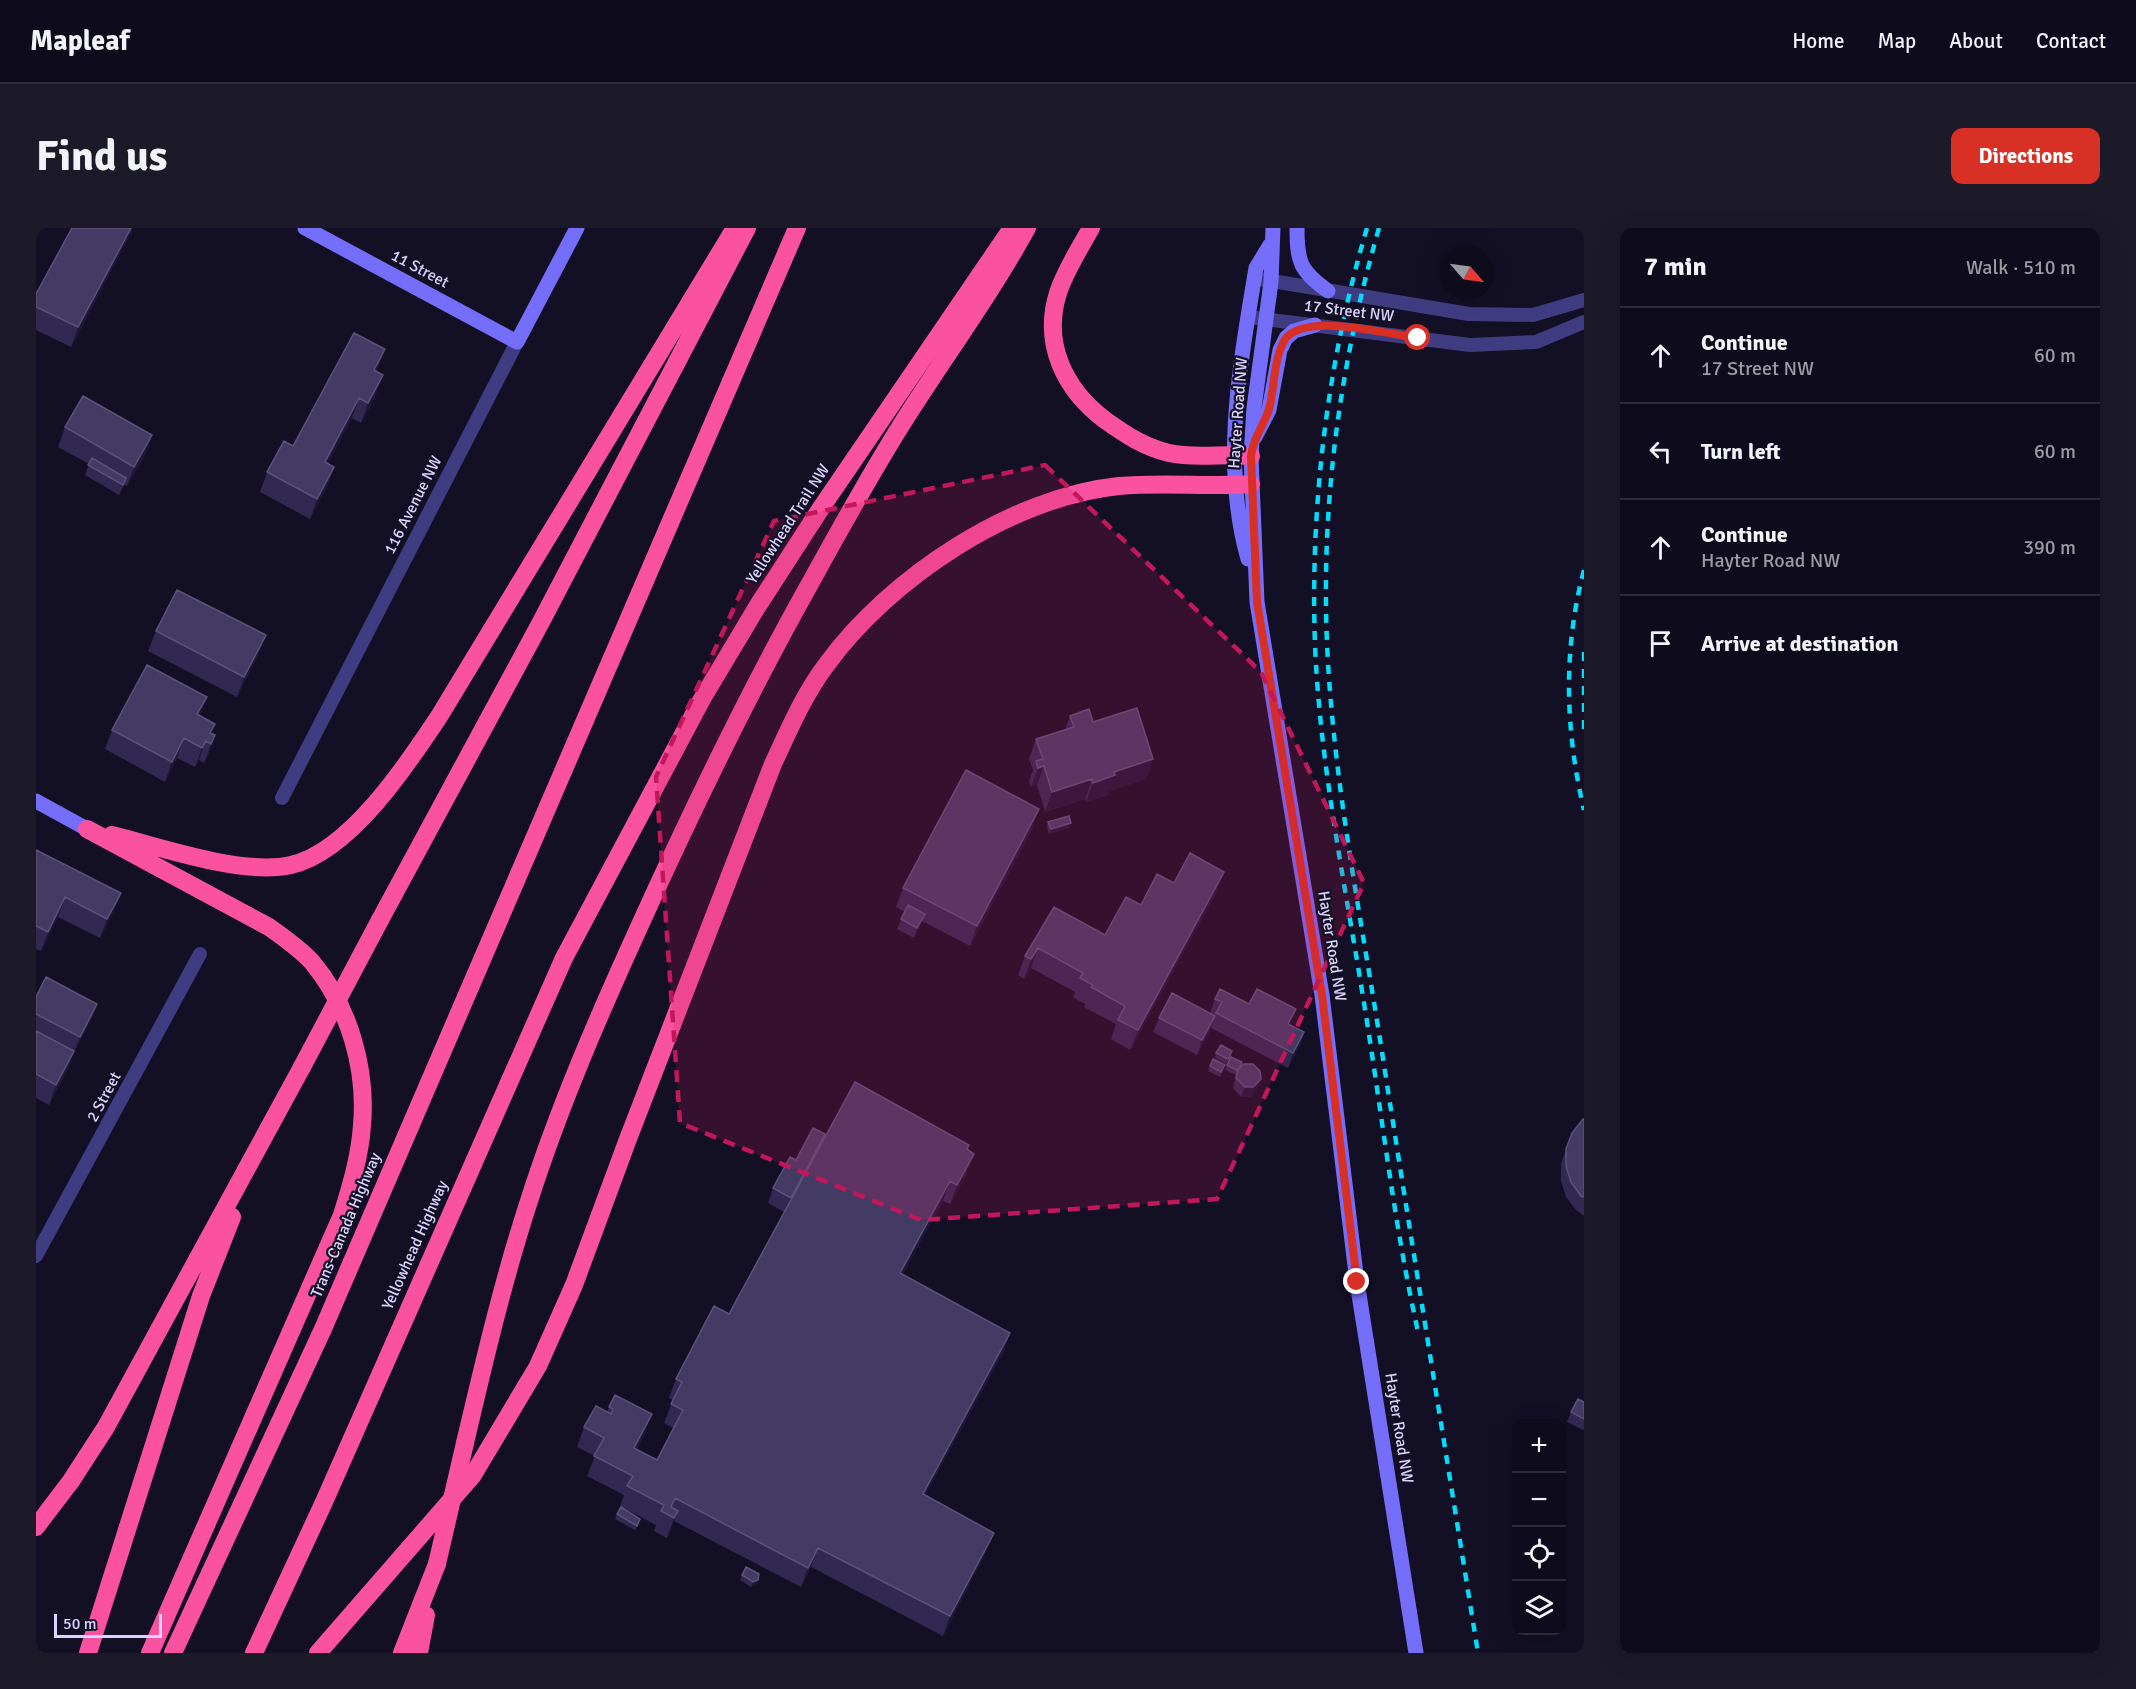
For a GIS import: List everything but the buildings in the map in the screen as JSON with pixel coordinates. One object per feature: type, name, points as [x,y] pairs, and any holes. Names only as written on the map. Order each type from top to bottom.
[{"type":"highway","points":[[87,829],[231,865],[266,867],[291,865],[313,858],[339,838],[385,792],[440,715],[735,228]]},
{"type":"highway","points":[[36,1527],[71,1481],[106,1427],[257,1154],[541,622],[747,228]]},
{"type":"highway","name":"Trans-Canada Highway","points":[[173,1653],[323,1329],[797,228]]},
{"type":"highway","name":"Yellowhead Trail NW","points":[[619,856],[702,699],[768,589],[1012,228]]},
{"type":"highway","points":[[419,1653],[437,1563],[499,1303],[551,1138],[610,990],[678,839],[728,737],[817,571],[899,428],[1008,263],[1028,228]]},
{"type":"highway","points":[[1091,228],[1058,292],[1054,315],[1054,347],[1059,364],[1072,387],[1089,408],[1140,444],[1171,454],[1233,454],[1252,449]]},
{"type":"highway","points":[[318,1653],[473,1475],[538,1366],[574,1285],[772,764],[798,711],[826,665],[866,617],[901,585],[975,537],[1039,506],[1117,486],[1243,484]]},
{"type":"highway","points":[[87,829],[269,927],[293,944],[312,962],[328,986],[345,1018],[361,1069],[362,1125],[353,1178],[342,1215],[150,1653]]},
{"type":"highway","name":"Yellowhead Highway","points":[[254,1653],[324,1502],[564,958],[619,856]]},
{"type":"highway","points":[[88,1653],[201,1296],[257,1154]]},
{"type":"highway","points":[[402,1653],[437,1563]]},
{"type":"street","name":"11 Street","points":[[305,228],[517,342]]},
{"type":"street","name":"116 Avenue NW","points":[[282,798],[577,228]]},
{"type":"street","points":[[1243,484],[1233,454],[1248,316],[1256,268],[1270,244],[1273,228]]},
{"type":"street","points":[[1297,228],[1300,265],[1308,277],[1328,291]]},
{"type":"street","name":"Hayter Road NW","points":[[1270,244],[1271,282],[1252,449],[1243,484],[1241,535],[1255,585],[1322,995],[1357,1282],[1416,1653]]},
{"type":"street","name":"17 Street NW","points":[[1254,278],[1469,314],[1533,315],[1584,300]]},
{"type":"street","name":"17 Street NW","points":[[1248,316],[1470,345],[1536,342],[1584,322]]},
{"type":"street","points":[[1252,449],[1269,410],[1280,350],[1286,338],[1294,331],[1316,325]]},
{"type":"street","points":[[36,801],[87,829]]},
{"type":"street","name":"2 Street","points":[[36,1256],[200,954]]},
{"type":"highlighted area","points":[[1045,465],[1261,672],[1364,883],[1217,1199],[921,1220],[680,1123],[656,777],[774,521]]},
{"type":"railway","points":[[1367,228],[1341,330],[1324,435],[1315,540],[1315,645],[1322,735],[1334,824],[1395,1211],[1419,1336]]},
{"type":"railway","points":[[1379,228],[1354,330],[1336,433],[1327,537],[1327,643],[1330,694],[1349,848],[1478,1653]]},
{"type":"railway","points":[[1584,570],[1572,630],[1569,690],[1573,750],[1584,810]]},
{"type":"railway","points":[[1584,652],[1584,729]]},
{"type":"route","points":[[1357,1282],[1322,995],[1257,602],[1251,456],[1252,442],[1269,410],[1280,350],[1286,338],[1294,331],[1316,325],[1418,338]]}]
